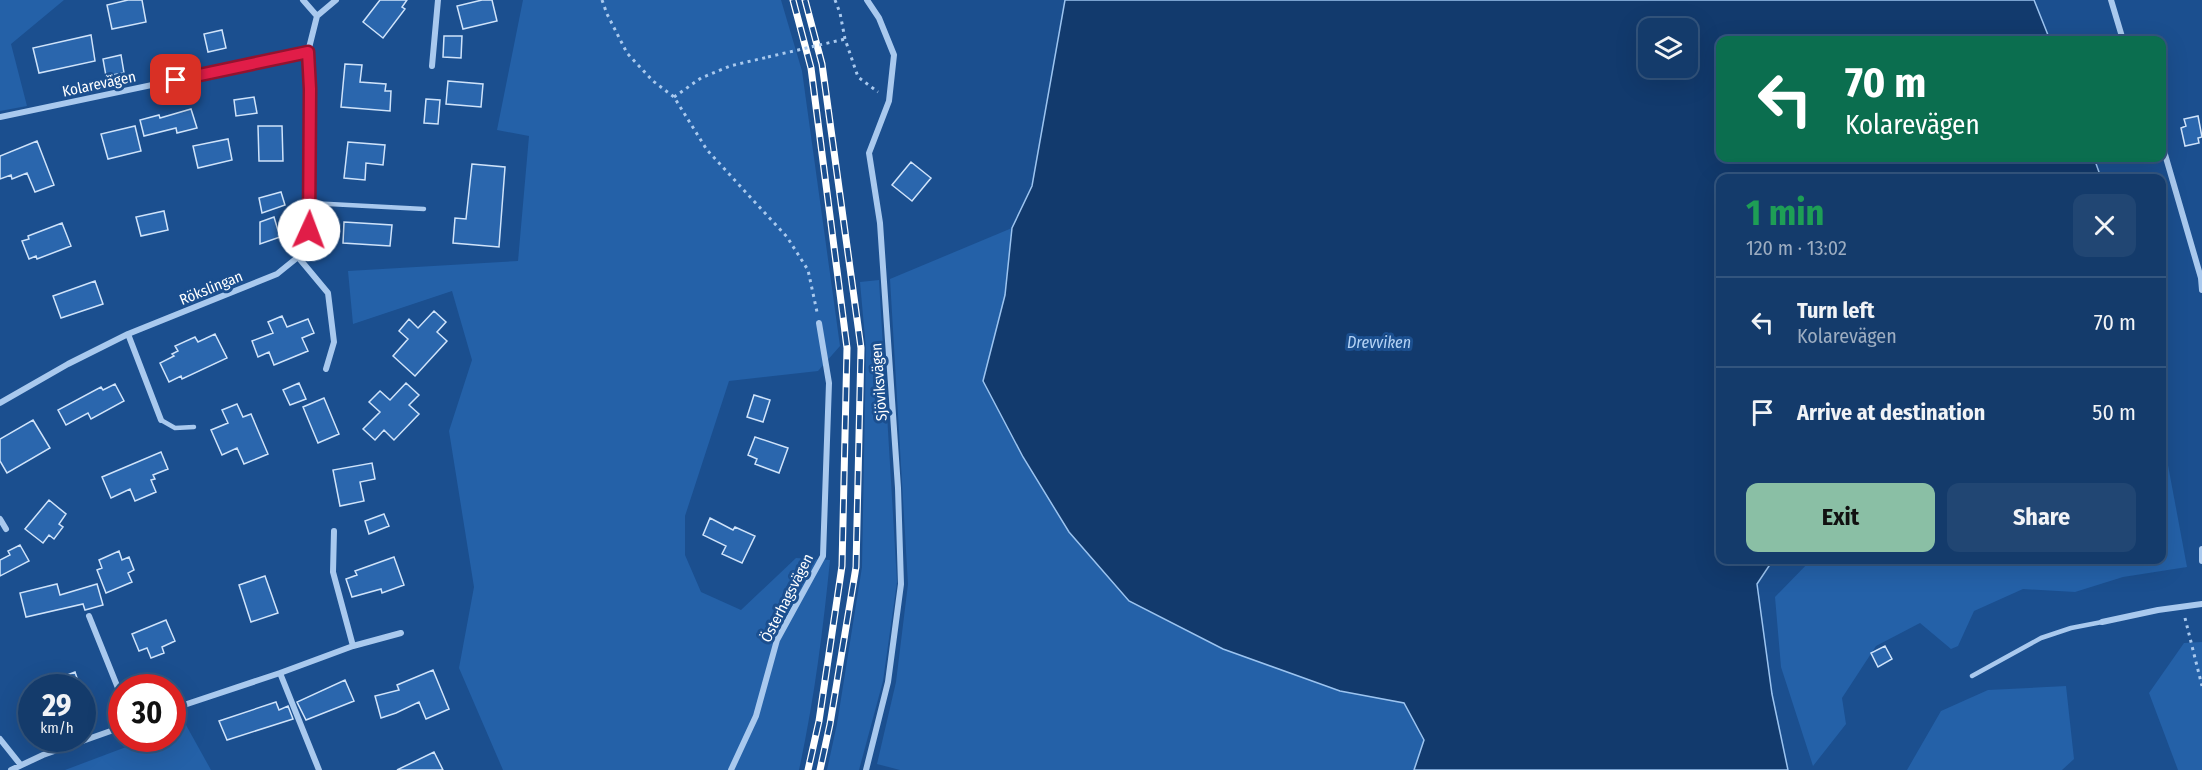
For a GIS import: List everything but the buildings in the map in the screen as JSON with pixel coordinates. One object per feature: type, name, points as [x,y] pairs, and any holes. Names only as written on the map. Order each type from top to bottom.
[{"type":"street","points":[[303,0],[317,16]]},
{"type":"street","points":[[326,369],[334,342],[328,293],[298,257],[309,230],[308,52],[317,16],[336,0]]},
{"type":"street","points":[[432,66],[438,0]]},
{"type":"street","name":"Sjöviksvägen","points":[[866,770],[888,682],[901,584],[898,488],[880,223],[869,153],[889,101],[894,55],[879,18],[867,0]]},
{"type":"street","points":[[2111,0],[2122,36]]},
{"type":"street","name":"Kolarevägen","points":[[0,117],[308,52]]},
{"type":"street","points":[[2166,158],[2202,290]]},
{"type":"street","name":"Rökslingan","points":[[0,403],[68,364],[128,334],[277,274],[298,257]]},
{"type":"street","name":"Österhagsvägen","points":[[731,770],[756,716],[777,640],[823,556],[829,384],[819,322]]},
{"type":"street","points":[[128,334],[161,420]]},
{"type":"street","points":[[0,519],[6,529]]},
{"type":"street","points":[[334,531],[333,572],[353,646]]},
{"type":"street","points":[[2202,549],[2202,561]]},
{"type":"street","points":[[2102,622],[2202,604]]},
{"type":"street","points":[[89,616],[112,674]]},
{"type":"street","points":[[186,704],[353,646],[401,633]]},
{"type":"street","points":[[280,673],[319,770]]},
{"type":"street","points":[[11,770],[20,764],[108,732]]},
{"type":"street","points":[[0,738],[20,764]]},
{"type":"lane","points":[[310,203],[424,209]]},
{"type":"lane","points":[[161,420],[175,428],[194,427]]},
{"type":"lane","points":[[1972,676],[2041,638],[2071,628],[2102,622]]},
{"type":"path","points":[[602,0],[627,53],[653,81],[674,97],[707,150],[787,237],[808,270],[819,322]]},
{"type":"path","points":[[835,0],[858,77],[889,101]]},
{"type":"path","points":[[674,97],[701,78],[730,66],[845,39]]},
{"type":"path","points":[[2182,607],[2202,686]]},
{"type":"shaded area","points":[[0,0],[64,0],[11,44],[27,106],[0,111]]},
{"type":"shaded area","points":[[523,0],[781,0],[802,71],[840,346],[818,371],[729,381],[685,516],[685,555],[701,592],[741,610],[796,558],[830,560],[818,666],[799,770],[503,770],[459,668],[474,587],[449,431],[472,360],[452,291],[353,324],[348,271],[518,261],[529,136],[497,130]]},
{"type":"shaded area","points":[[1012,228],[1005,295],[983,381],[1023,457],[1041,485],[1591,770],[900,770],[877,764],[896,682],[908,584],[890,279]]},
{"type":"shaded area","points":[[879,280],[897,582],[883,681],[859,770],[827,770],[837,724],[862,567],[866,349],[860,282]]},
{"type":"shaded area","points":[[2166,454],[2187,567],[2123,577],[2075,592],[2023,589],[1974,611],[1958,646],[1951,649],[1920,623],[1876,646],[1842,698],[1846,724],[1813,766],[1781,667],[1775,597],[1807,564],[2166,564]]},
{"type":"shaded area","points":[[2202,642],[2202,770],[2178,770],[2149,693],[2184,643]]},
{"type":"shaded area","points":[[2066,686],[2074,759],[2062,770],[1907,770],[1941,711],[1988,690]]},
{"type":"shaded area","points":[[186,725],[211,770],[65,770],[113,752],[186,752]]},
{"type":"water","name":"Drevviken","points":[[1065,0],[2034,0],[2048,36],[1716,36],[1716,162],[2095,162],[2100,174],[1716,174],[1716,564],[1770,564],[1757,584],[1772,694],[1788,770],[1414,770],[1424,740],[1404,703],[1340,691],[1223,649],[1129,601],[1069,532],[1023,457],[983,381],[1005,295],[1012,228],[1032,186]]},
{"type":"railway","points":[[793,0],[811,68],[847,348],[842,566],[819,721],[808,770]]},
{"type":"railway","points":[[805,0],[822,64],[861,348],[856,567],[830,724],[820,770]]},
{"type":"route","points":[[176,80],[308,52],[309,230]]}]
